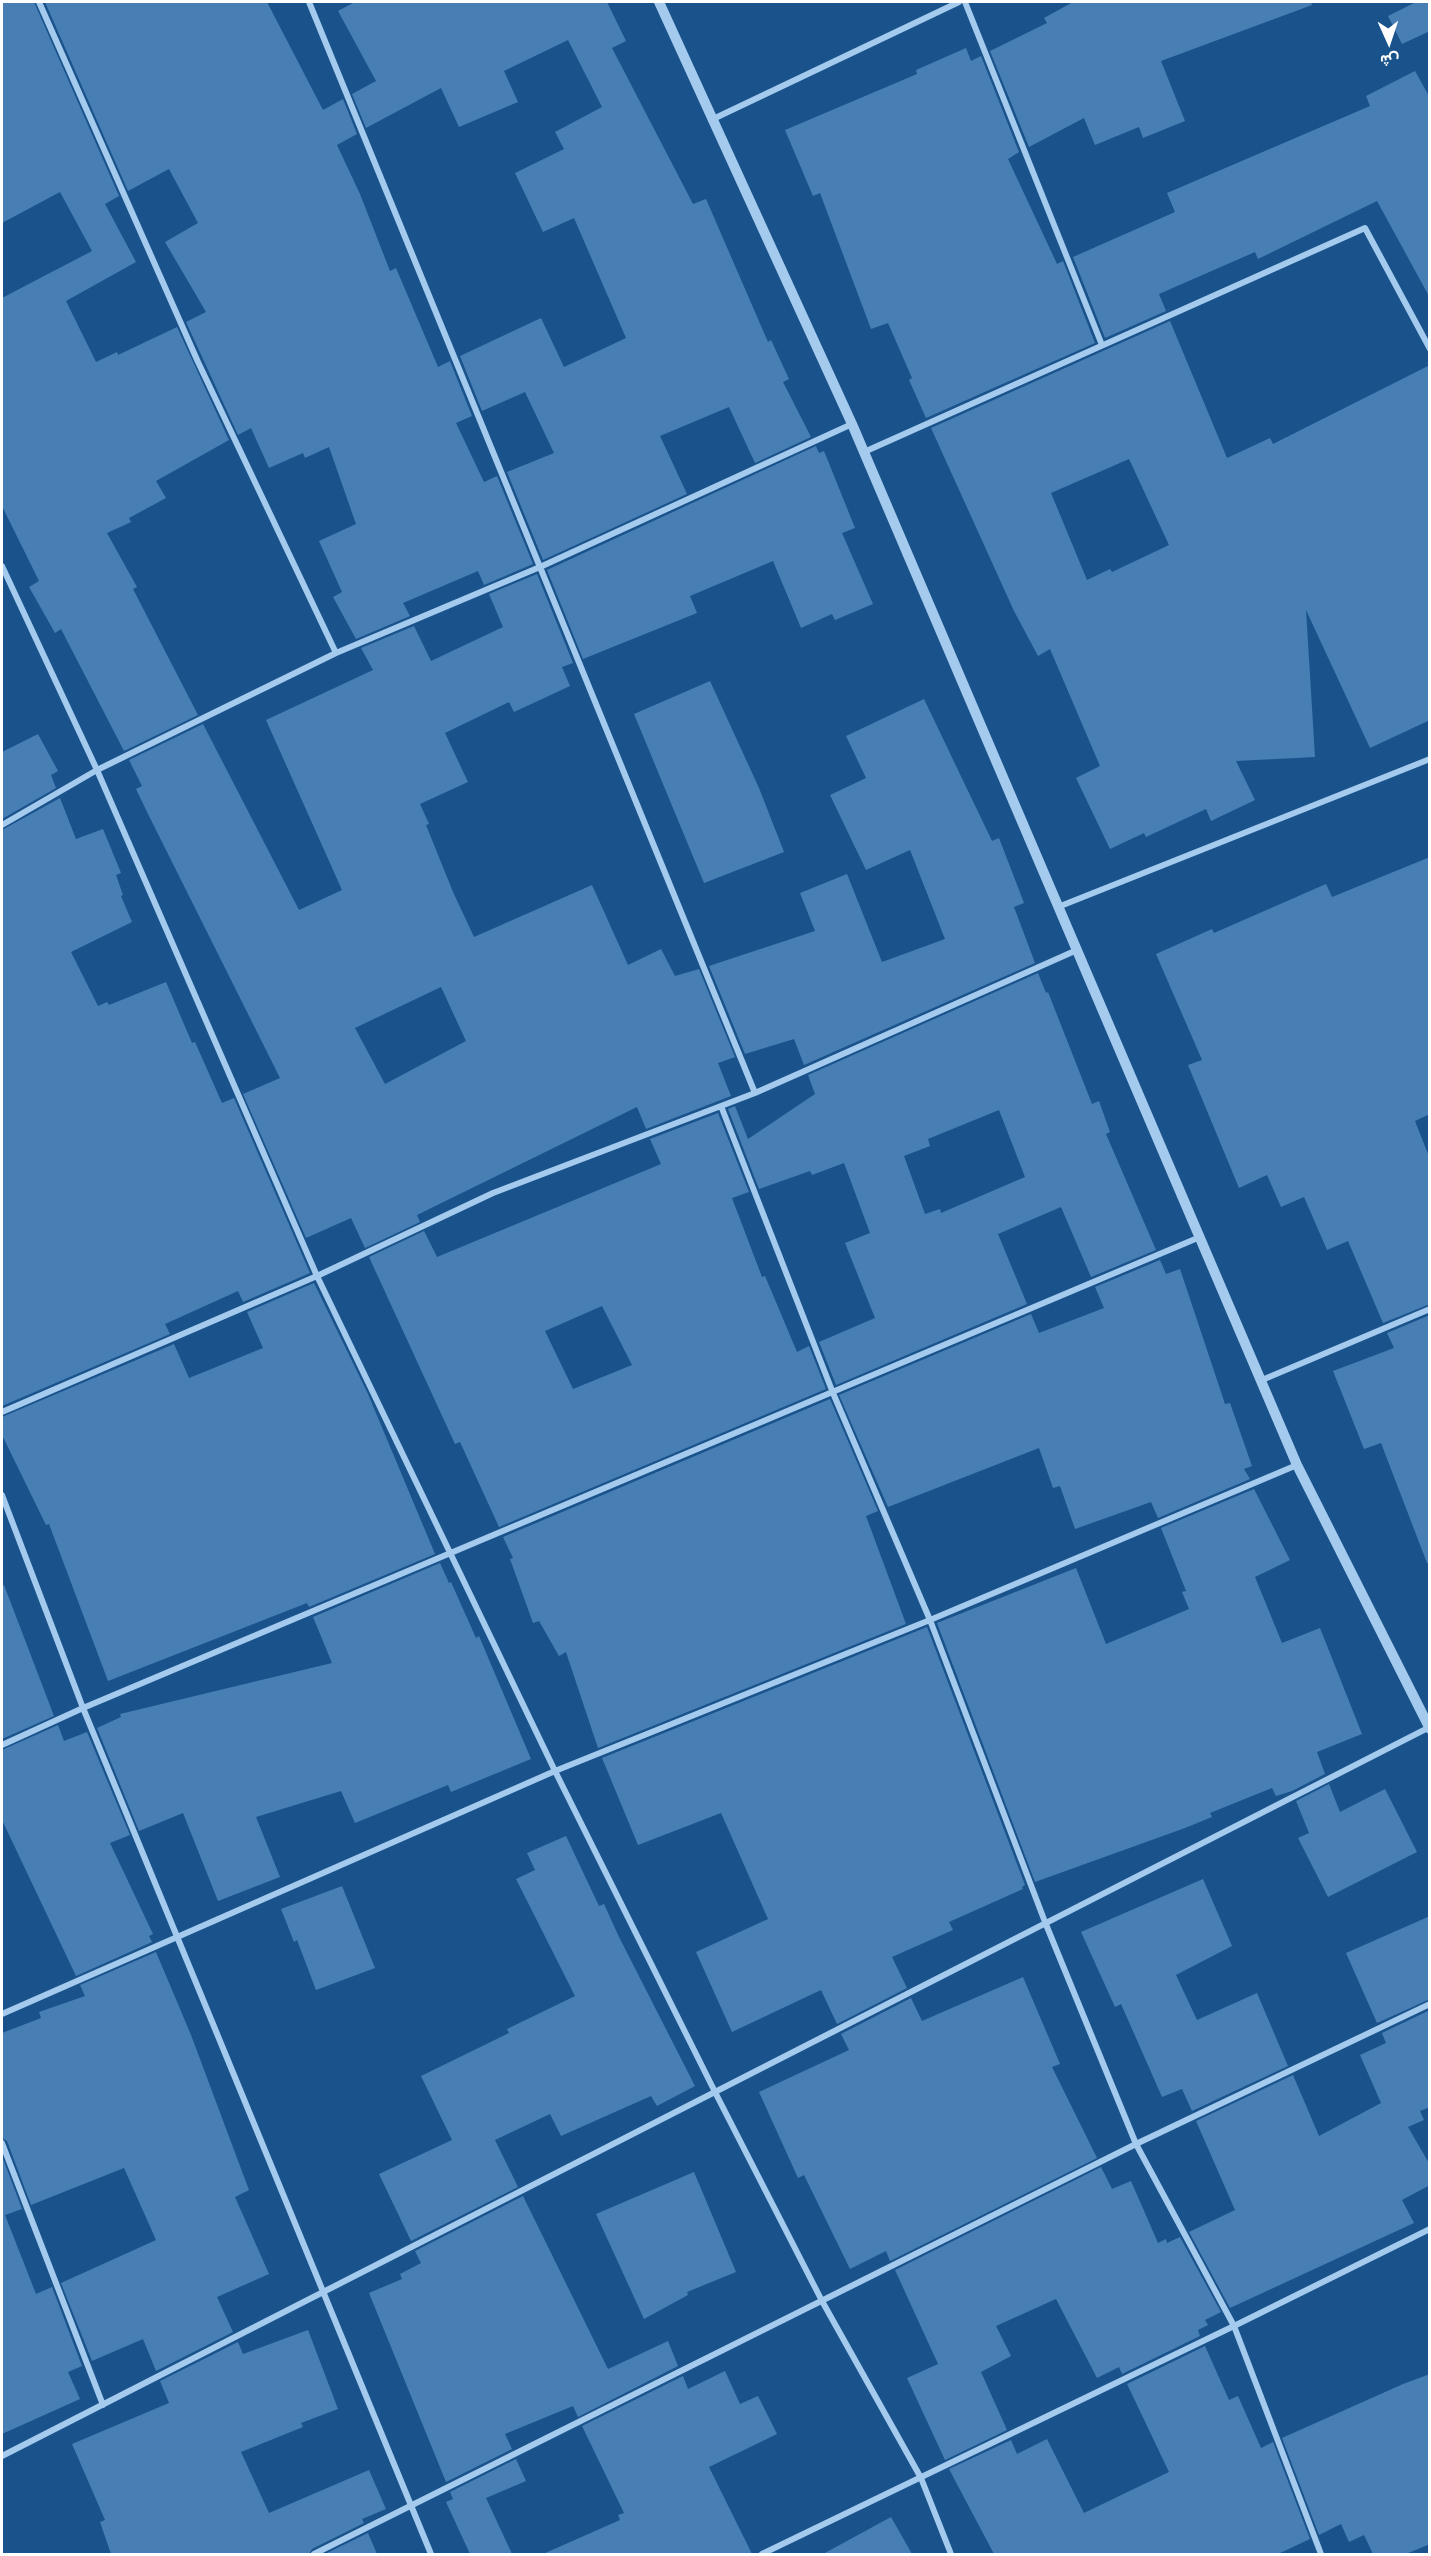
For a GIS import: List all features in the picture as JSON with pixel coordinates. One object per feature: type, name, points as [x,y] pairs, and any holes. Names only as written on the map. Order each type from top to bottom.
[{"type":"street","points":[[39,2],[198,362],[336,653]]},
{"type":"street","points":[[309,2],[755,1093]]},
{"type":"street","points":[[2,2456],[323,2290],[1429,1728],[1297,1466],[852,424],[659,2]]},
{"type":"street","points":[[711,120],[959,2]]},
{"type":"street","points":[[964,2],[1102,345]]},
{"type":"street","points":[[864,452],[1365,228],[1430,349]]},
{"type":"street","points":[[2,825],[98,770],[336,653],[540,567],[852,424]]},
{"type":"street","points":[[2,566],[98,770],[317,1276],[555,1771],[715,2092],[822,2301],[921,2478],[951,2554]]},
{"type":"street","points":[[1058,907],[1430,759]]},
{"type":"street","points":[[2,1412],[317,1276],[493,1193],[755,1093],[1077,950]]},
{"type":"street","points":[[721,1106],[833,1393],[930,1620],[1045,1922],[1136,2144],[1234,2326],[1322,2554]]},
{"type":"street","points":[[2,1744],[1200,1238]]},
{"type":"street","points":[[1262,1380],[1430,1309]]},
{"type":"street","points":[[2,2014],[555,1771],[930,1620],[1297,1466]]},
{"type":"street","points":[[2,1495],[83,1708],[431,2554]]},
{"type":"street","points":[[314,2554],[1136,2144],[1430,2004]]},
{"type":"street","points":[[2,2143],[103,2405]]},
{"type":"street","points":[[762,2554],[1430,2229]]},
{"type":"building","points":[[2,2],[34,2],[119,196],[105,204],[136,262],[66,301],[96,362],[117,352],[118,355],[177,327],[229,440],[156,481],[166,498],[129,518],[131,522],[107,533],[137,587],[133,589],[198,715],[124,751],[61,629],[55,633],[29,587],[39,581],[2,506],[2,298],[92,251],[60,192],[2,223]]},
{"type":"building","points":[[45,2],[267,2],[323,110],[343,99],[357,134],[337,145],[360,194],[390,271],[396,268],[438,367],[450,361],[472,416],[456,423],[484,482],[497,476],[533,564],[484,585],[478,571],[403,603],[410,616],[356,639],[333,597],[342,592],[319,541],[356,524],[329,447],[305,458],[303,453],[269,468],[251,428],[238,435],[186,322],[206,312],[165,242],[198,223],[169,169],[128,191]]},
{"type":"building","points":[[355,2],[607,2],[626,41],[612,48],[693,204],[706,199],[768,342],[771,340],[789,379],[783,382],[811,437],[755,463],[729,407],[660,436],[687,494],[543,560],[507,472],[554,453],[525,392],[482,411],[460,356],[541,318],[564,367],[626,338],[574,218],[543,232],[515,173],[564,149],[555,132],[602,107],[568,40],[504,71],[518,102],[459,127],[441,88],[366,128],[352,94],[376,81],[338,11]]},
{"type":"building","points":[[1073,2],[1311,2],[1312,5],[1161,61],[1185,121],[1143,138],[1139,127],[1095,145],[1084,118],[1029,147],[990,51],[1047,23],[1044,18]]},
{"type":"building","points":[[1416,2],[1430,2],[1430,31],[1402,44],[1388,16]]},
{"type":"building","points":[[966,48],[971,61],[981,56],[1019,152],[1008,159],[1057,264],[1063,261],[1095,343],[926,418],[909,380],[912,378],[888,323],[871,329],[820,193],[813,196],[785,130],[917,74],[916,70]]},
{"type":"building","points":[[1415,71],[1430,98],[1430,298],[1377,201],[1258,259],[1255,252],[1159,294],[1166,311],[1105,338],[1073,257],[1175,212],[1167,193],[1370,106],[1366,96]]},
{"type":"building","points":[[1170,321],[1227,458],[1270,438],[1273,444],[1430,365],[1430,720],[1370,748],[1306,610],[1315,757],[1236,761],[1255,800],[1211,821],[1206,809],[1146,837],[1144,833],[1110,849],[1076,778],[1100,766],[1050,649],[1038,656],[1014,611],[931,428]],"holes":[[[1129,459],[1169,545],[1112,572],[1110,569],[1087,580],[1051,493]]]},
{"type":"building","points":[[816,446],[819,453],[824,451],[855,528],[842,533],[873,604],[835,620],[832,614],[801,628],[773,561],[690,596],[697,613],[583,659],[547,570]]},
{"type":"building","points":[[537,574],[573,663],[562,667],[570,686],[514,712],[509,702],[445,733],[468,782],[420,804],[453,892],[474,937],[592,885],[628,965],[661,949],[675,976],[699,969],[735,1057],[718,1063],[731,1096],[646,1129],[637,1107],[417,1215],[420,1222],[365,1248],[351,1218],[306,1238],[243,1094],[280,1078],[136,789],[142,786],[129,760],[203,724],[299,910],[342,890],[266,720],[373,670],[361,648],[414,626],[431,661],[503,627],[489,594]],"holes":[[[441,987],[466,1041],[385,1084],[355,1028]]]},
{"type":"building","points":[[710,681],[759,788],[784,852],[704,883],[634,714]]},
{"type":"building","points":[[924,699],[992,841],[999,838],[1024,903],[1014,907],[1035,963],[804,1065],[794,1039],[745,1054],[709,966],[815,931],[800,893],[847,874],[882,962],[945,939],[910,850],[866,870],[830,795],[866,778],[846,736]]},
{"type":"building","points":[[38,734],[58,771],[51,775],[56,788],[2,819],[2,752]]},
{"type":"building","points":[[60,798],[76,839],[103,829],[121,873],[116,875],[123,895],[121,896],[132,922],[71,952],[98,1006],[107,1002],[109,1005],[166,982],[192,1043],[195,1042],[222,1103],[234,1098],[310,1273],[243,1302],[238,1291],[165,1324],[170,1334],[2,1406],[2,830]]},
{"type":"building","points":[[1430,857],[1430,1114],[1415,1121],[1430,1159],[1430,1304],[1383,1323],[1348,1241],[1327,1250],[1304,1197],[1281,1207],[1267,1175],[1239,1188],[1188,1065],[1202,1060],[1156,954],[1212,929],[1214,933],[1326,884],[1332,897]]},
{"type":"building","points":[[1038,973],[1046,993],[1048,992],[1092,1104],[1099,1101],[1110,1132],[1106,1134],[1156,1250],[1091,1277],[1061,1207],[998,1234],[1027,1304],[836,1385],[819,1342],[875,1318],[845,1243],[870,1233],[844,1163],[812,1175],[810,1171],[759,1189],[728,1109],[735,1106],[748,1139],[815,1094],[808,1075]],"holes":[[[999,1110],[1025,1177],[941,1213],[940,1209],[925,1214],[904,1156],[930,1146],[928,1139]]]},
{"type":"building","points":[[718,1113],[749,1192],[732,1198],[762,1277],[765,1276],[797,1352],[809,1346],[826,1389],[499,1527],[460,1442],[455,1444],[369,1257],[424,1231],[437,1257],[661,1164],[650,1139]],"holes":[[[602,1306],[632,1365],[573,1389],[545,1331]]]},
{"type":"building","points":[[1160,1260],[1166,1274],[1180,1269],[1225,1404],[1230,1403],[1252,1466],[1244,1469],[1250,1479],[1158,1518],[1151,1502],[1075,1529],[1060,1486],[1053,1488],[1039,1448],[888,1507],[839,1395],[1031,1314],[1039,1333],[1104,1308],[1095,1287]]},
{"type":"building","points":[[314,1283],[368,1394],[435,1554],[309,1607],[307,1603],[108,1681],[49,1524],[46,1525],[2,1435],[2,1417],[174,1344],[189,1378],[263,1348],[247,1312]]},
{"type":"building","points":[[1430,1315],[1430,1563],[1427,1563],[1381,1443],[1364,1449],[1333,1371],[1394,1348],[1387,1333]]},
{"type":"building","points":[[830,1399],[878,1511],[866,1516],[906,1624],[598,1748],[566,1652],[559,1656],[539,1621],[533,1623],[510,1559],[513,1558],[503,1537]]},
{"type":"building","points":[[1254,1489],[1290,1560],[1255,1577],[1282,1643],[1320,1628],[1362,1734],[1317,1752],[1325,1774],[1292,1791],[1276,1796],[1272,1788],[1210,1813],[1212,1817],[1185,1828],[1035,1882],[937,1623],[1076,1568],[1106,1644],[1189,1609],[1182,1592],[1186,1591],[1161,1528]]},
{"type":"building","points":[[440,1563],[476,1638],[479,1636],[531,1759],[451,1792],[448,1785],[355,1823],[341,1791],[256,1817],[280,1877],[218,1901],[183,1813],[139,1831],[97,1728],[121,1717],[120,1714],[332,1663],[313,1617]]},
{"type":"building","points":[[4,1585],[54,1716],[2,1739],[2,1586]]},
{"type":"building","points":[[927,1627],[1025,1885],[1023,1889],[949,1922],[953,1930],[892,1957],[907,1988],[837,2024],[821,1990],[732,2032],[696,1952],[768,1919],[721,1813],[638,1845],[602,1758]]},
{"type":"building","points":[[58,1725],[64,1741],[87,1732],[130,1835],[110,1843],[153,1934],[149,1936],[152,1942],[76,1976],[2,1820],[2,1750]]},
{"type":"building","points":[[1329,1784],[1340,1812],[1385,1789],[1417,1852],[1328,1897],[1298,1838],[1309,1833],[1296,1801]]},
{"type":"building","points":[[566,1836],[599,1906],[604,1904],[695,2086],[657,2106],[651,2096],[561,2136],[550,2114],[495,2140],[518,2187],[411,2241],[379,2174],[452,2140],[421,2076],[509,2033],[507,2029],[575,1996],[516,1879],[535,1870],[527,1853]]},
{"type":"building","points":[[1203,1879],[1232,1946],[1176,1975],[1197,2020],[1257,1993],[1288,2066],[1192,2111],[1182,2089],[1162,2097],[1121,2004],[1115,2007],[1081,1932]]},
{"type":"building","points":[[342,1886],[375,1968],[316,1990],[297,1940],[294,1942],[281,1909]]},
{"type":"building","points":[[1430,1916],[1430,1999],[1377,2023],[1346,1953]]},
{"type":"building","points":[[156,1952],[191,2035],[249,2190],[235,2197],[269,2274],[217,2297],[233,2332],[156,2371],[143,2339],[92,2361],[61,2283],[156,2240],[124,2168],[31,2205],[7,2141],[2,2138],[2,2033],[41,2018],[39,2012],[85,1996],[80,1985]]},
{"type":"building","points":[[1023,1977],[1060,2064],[1052,2067],[1097,2158],[890,2261],[886,2251],[850,2269],[804,2175],[798,2178],[759,2092],[849,2050],[841,2034],[911,1998],[922,2021]]},
{"type":"building","points":[[1430,2010],[1430,2107],[1420,2111],[1424,2120],[1408,2127],[1430,2165],[1430,2185],[1402,2200],[1414,2223],[1230,2308],[1189,2232],[1235,2210],[1196,2121],[1293,2075],[1319,2136],[1381,2103],[1360,2055],[1386,2043],[1382,2033]]},
{"type":"building","points":[[2,2156],[22,2209],[5,2215],[36,2294],[52,2287],[82,2366],[68,2372],[80,2399],[2,2434]]},
{"type":"building","points":[[1101,2167],[1112,2189],[1131,2181],[1158,2243],[1166,2239],[1167,2243],[1180,2237],[1221,2312],[1205,2320],[1208,2325],[1198,2330],[1200,2336],[1122,2374],[1119,2367],[1097,2378],[1056,2299],[996,2326],[1011,2356],[981,2372],[1007,2430],[945,2460],[907,2378],[938,2364],[895,2270]]},
{"type":"building","points":[[694,2172],[736,2272],[687,2292],[688,2295],[644,2319],[596,2214]]},
{"type":"building","points":[[523,2196],[608,2369],[668,2341],[678,2366],[578,2417],[573,2406],[505,2434],[512,2449],[446,2482],[369,2293],[402,2279],[400,2274],[421,2263],[415,2251]]},
{"type":"building","points":[[308,2330],[338,2409],[301,2423],[303,2427],[241,2452],[269,2513],[369,2470],[386,2509],[362,2519],[364,2523],[312,2549],[309,2554],[111,2554],[100,2522],[105,2520],[72,2444],[169,2403],[160,2381],[238,2342],[243,2354]]},
{"type":"building","points":[[1205,2346],[1229,2400],[1238,2396],[1261,2448],[1273,2442],[1310,2539],[1278,2554],[994,2554],[949,2469],[1011,2440],[1017,2454],[1047,2439],[1084,2513],[1169,2472],[1127,2384]]},
{"type":"building","points":[[725,2371],[740,2404],[758,2396],[777,2434],[709,2467],[752,2554],[543,2554],[620,2520],[618,2515],[624,2513],[582,2426],[683,2376],[688,2389]]},
{"type":"building","points":[[1430,2374],[1430,2544],[1406,2554],[1373,2554],[1364,2535],[1349,2542],[1341,2524],[1319,2535],[1282,2438]]},
{"type":"building","points":[[516,2459],[526,2481],[486,2498],[512,2554],[470,2554],[446,2502],[453,2499],[450,2492]]},
{"type":"building","points":[[891,2517],[912,2554],[823,2554]]},
{"type":"building","points":[[368,2533],[377,2554],[325,2554]]}]
